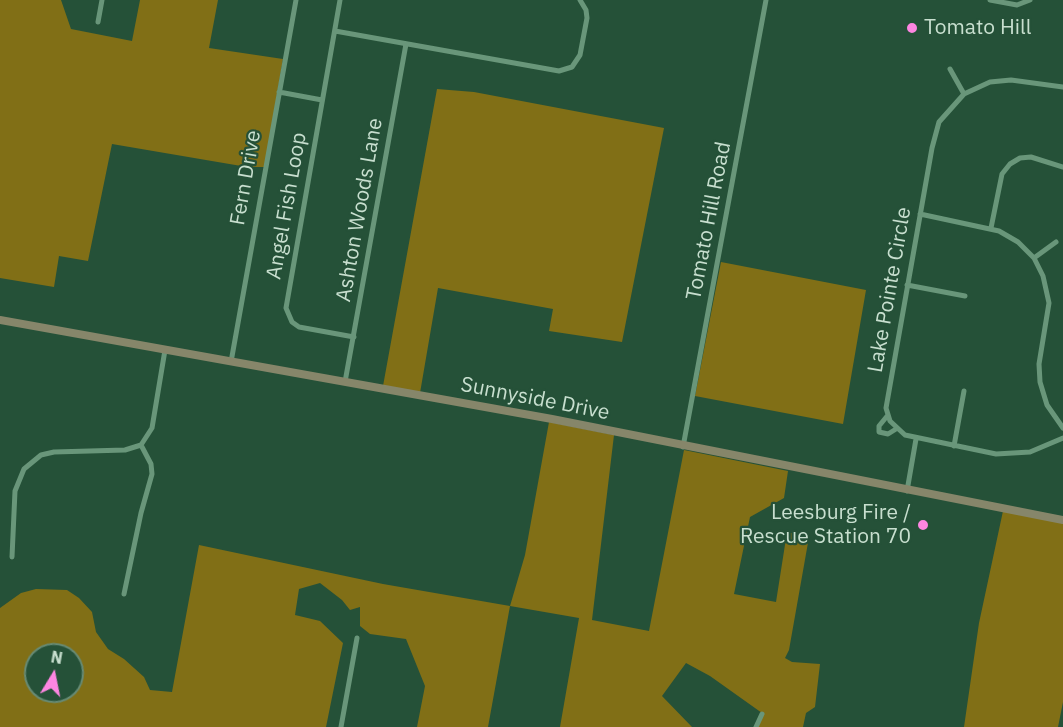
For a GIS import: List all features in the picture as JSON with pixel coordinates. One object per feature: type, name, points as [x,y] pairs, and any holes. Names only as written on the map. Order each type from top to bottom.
[{"type":"street","points":[[98,22],[102,0]]},
{"type":"street","name":"Fern Drive","points":[[231,362],[296,0]]},
{"type":"street","name":"Angel Fish Loop","points":[[340,0],[286,308],[292,322],[299,327],[354,337]]},
{"type":"street","points":[[335,31],[551,70],[565,70],[576,62],[580,55],[587,18],[586,10],[580,0]]},
{"type":"street","name":"Tomato Hill Road","points":[[683,447],[766,0]]},
{"type":"street","points":[[990,0],[1017,5],[1030,0]]},
{"type":"street","name":"Ashton Woods Lane","points":[[345,382],[406,44]]},
{"type":"street","points":[[950,69],[964,94]]},
{"type":"street","name":"Lake Pointe Circle","points":[[896,429],[888,434],[879,432],[879,426],[888,415],[886,401],[937,128],[949,108],[964,94],[982,85],[998,81],[1063,87]]},
{"type":"street","points":[[279,92],[322,100]]},
{"type":"street","points":[[991,228],[1002,174],[1010,164],[1020,158],[1032,157],[1063,166]]},
{"type":"street","points":[[920,214],[991,228],[1018,242],[1034,258],[1043,276],[1048,303],[1039,364],[1040,382],[1047,405],[1063,428]]},
{"type":"street","points":[[1034,258],[1056,242]]},
{"type":"street","points":[[907,285],[965,296]]},
{"type":"street","name":"Sunnyside Drive","points":[[0,320],[552,419],[683,447],[1063,520]]},
{"type":"street","points":[[12,557],[15,491],[24,469],[33,460],[54,452],[125,450],[141,445],[152,428],[165,350]]},
{"type":"street","points":[[954,446],[964,391]]},
{"type":"street","points":[[888,415],[896,429],[916,439],[996,454],[1019,454],[1041,449],[1063,438]]},
{"type":"street","points":[[907,490],[916,439]]},
{"type":"street","points":[[124,594],[141,513],[152,474],[141,445]]},
{"type":"street","points":[[341,727],[357,638]]},
{"type":"street","points":[[756,727],[762,714]]},
{"type":"shaded area","points":[[0,0],[61,0],[71,29],[132,41],[140,0],[218,0],[209,48],[283,59],[265,167],[247,167],[112,144],[88,261],[59,256],[54,287],[0,278]]},
{"type":"shaded area","points":[[437,89],[474,92],[664,128],[622,342],[549,331],[553,309],[438,288],[420,393],[383,386]]},
{"type":"shaded area","points":[[721,262],[866,290],[843,424],[695,396]]},
{"type":"shaded area","points":[[549,422],[614,435],[592,620],[649,631],[684,450],[788,471],[784,498],[750,517],[734,594],[776,602],[787,532],[809,537],[789,650],[785,658],[792,662],[820,664],[815,707],[806,713],[803,727],[755,727],[762,713],[710,676],[686,663],[662,696],[692,727],[560,727],[579,618],[510,606],[525,555]]},
{"type":"shaded area","points":[[1003,511],[1063,523],[1063,702],[1058,727],[964,727],[979,623]]},
{"type":"shaded area","points":[[199,545],[383,584],[510,606],[488,727],[417,727],[425,686],[406,639],[370,634],[360,626],[360,607],[350,610],[342,600],[320,583],[299,589],[295,615],[320,621],[343,643],[326,727],[0,727],[0,608],[21,593],[36,589],[67,590],[79,598],[92,612],[96,632],[108,649],[124,659],[144,677],[150,690],[172,692]]},
{"type":"place","name":"Tomato Hill","points":[[912,28]]},
{"type":"place","name":"Leesburg Fire / Rescue Station 70","points":[[923,525]]}]
